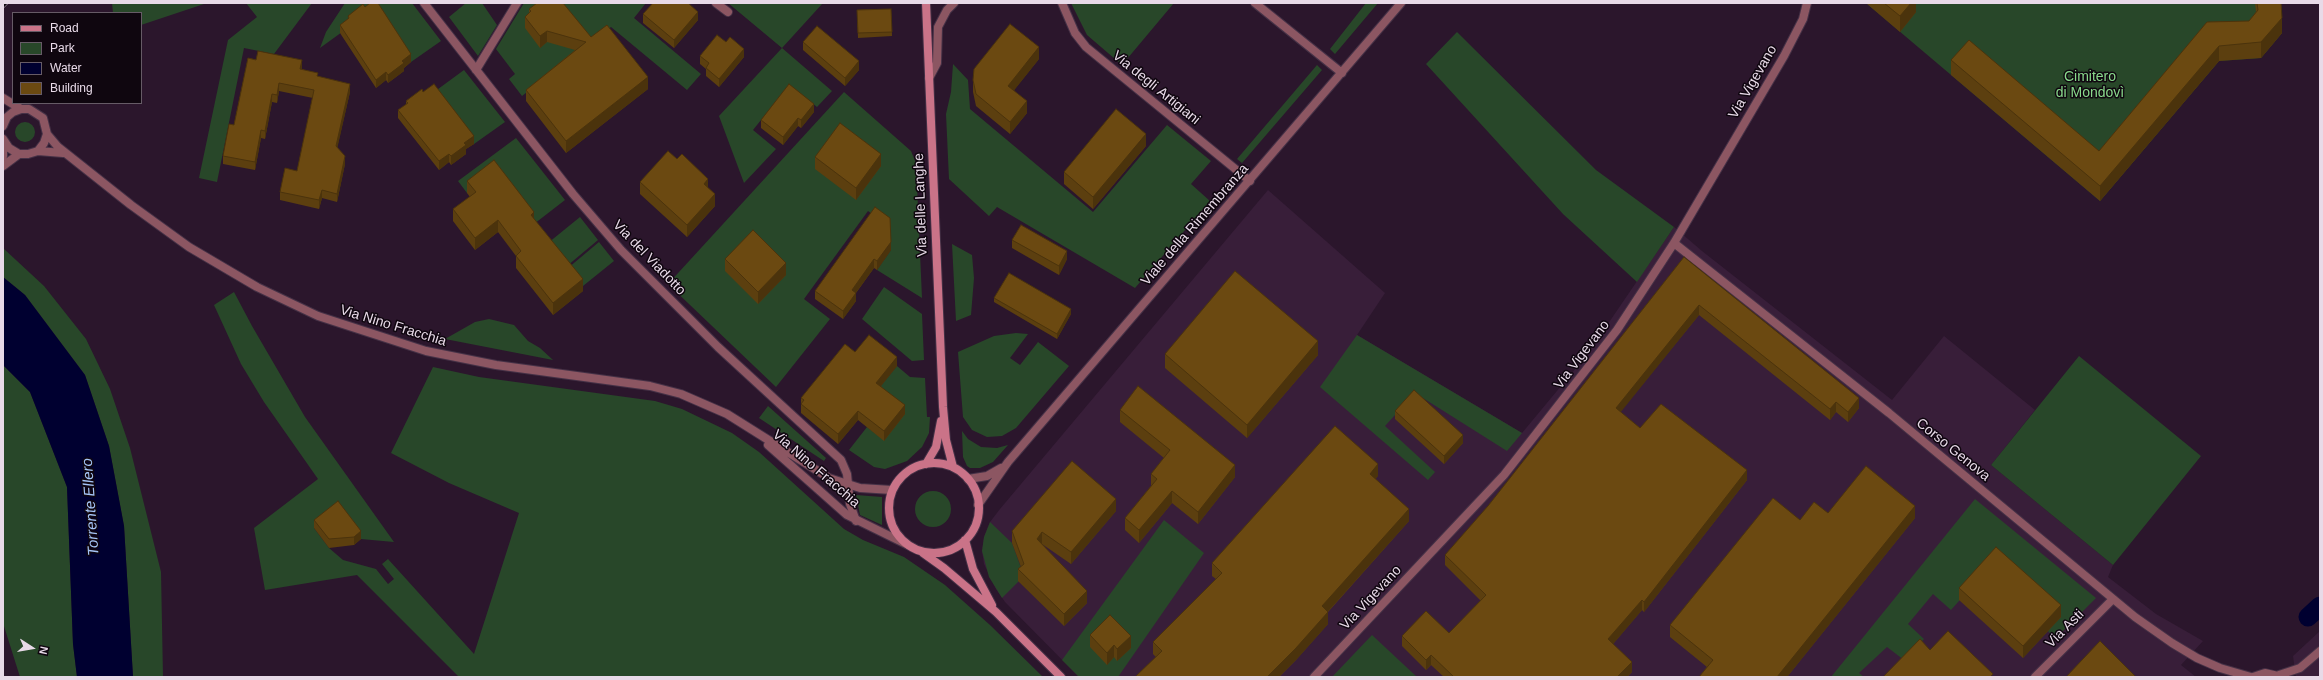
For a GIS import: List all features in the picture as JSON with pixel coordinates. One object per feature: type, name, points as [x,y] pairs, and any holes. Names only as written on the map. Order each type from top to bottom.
[{"type":"main road","name":"Via delle Langhe","points":[[926,3],[943,407],[946,440],[953,467]]},
{"type":"main road","name":"Via delle Langhe","points":[[926,464],[936,447],[943,407]]},
{"type":"main road","points":[[919,551],[931,553],[944,552],[956,548],[965,540],[977,521],[978,505],[974,488],[968,479],[953,467],[936,463],[918,465],[903,475],[892,490],[889,504],[890,520],[897,534],[908,545],[944,568],[996,612],[1061,677]]},
{"type":"main road","points":[[965,540],[973,569],[996,612]]},
{"type":"street","name":"Via del Viadotto","points":[[424,3],[573,194],[621,250],[741,368],[834,453],[845,467],[850,504],[856,521]]},
{"type":"street","points":[[476,70],[517,3]]},
{"type":"street","points":[[716,3],[728,12]]},
{"type":"street","points":[[929,78],[937,63],[938,26],[947,10],[954,3]]},
{"type":"street","name":"Via degli Artigiani","points":[[1062,3],[1075,33],[1086,47],[1250,180]]},
{"type":"street","points":[[1256,3],[1342,73]]},
{"type":"street","name":"Viale della Rimembranza","points":[[1008,462],[1401,3]]},
{"type":"street","name":"Via Vigevano","points":[[1314,677],[1488,492],[1526,449],[1621,324],[1674,243],[1784,56],[1803,19],[1807,3]]},
{"type":"street","points":[[3,98],[12,104]]},
{"type":"street","points":[[3,102],[7,117]]},
{"type":"street","points":[[13,104],[21,109],[33,111],[43,118],[47,134],[44,143],[38,151]]},
{"type":"street","points":[[3,126],[7,117],[21,109]]},
{"type":"street","name":"Via Nino Fracchia","points":[[47,134],[66,153],[131,205],[189,247],[257,287],[318,316],[433,353],[496,365],[665,390],[713,407],[752,429],[829,478],[848,485],[892,490]]},
{"type":"street","points":[[3,140],[9,148],[19,154],[28,154],[38,151],[66,153]]},
{"type":"street","points":[[3,140],[3,156]]},
{"type":"street","points":[[3,166],[19,154]]},
{"type":"street","name":"Corso Genova","points":[[1674,243],[1893,417],[2113,599],[2172,643],[2220,668],[2252,677],[2265,673],[2281,676],[2295,671],[2311,660]]},
{"type":"street","name":"Via Nino Fracchia","points":[[752,429],[840,510],[856,521],[908,545]]},
{"type":"street","points":[[968,479],[987,476],[1008,462]]},
{"type":"street","points":[[978,505],[1008,462]]},
{"type":"street","name":"Via Asti","points":[[2035,677],[2113,599]]},
{"type":"street","points":[[2297,677],[2320,651]]},
{"type":"street","name":"Corso Genova","points":[[2220,668],[2229,677]]},
{"type":"shaded area","points":[[1268,190],[1385,293],[1357,335],[1522,433],[1586,356],[1674,227],[1702,251],[1892,400],[1944,336],[2035,410],[1991,465],[2113,565],[2108,577],[2156,614],[2203,641],[2181,665],[2196,677],[1079,677],[1005,602],[996,589],[984,564],[982,551],[984,537],[990,522],[1000,509]]},
{"type":"shaded area","points":[[2320,631],[2320,677],[2296,677],[2293,656]]},
{"type":"green space","points":[[112,3],[207,3],[142,25],[142,12],[113,12]]},
{"type":"green space","points":[[246,3],[312,3],[274,54],[244,48],[217,182],[199,178],[228,40],[257,17]]},
{"type":"green space","points":[[345,3],[412,3],[441,41],[411,62],[349,27],[320,48],[326,32]]},
{"type":"green space","points":[[466,3],[482,3],[497,25],[478,56],[449,17]]},
{"type":"green space","points":[[524,3],[646,3],[634,18],[701,74],[687,90],[611,27],[522,96],[509,79],[515,74],[496,49]]},
{"type":"green space","points":[[728,3],[823,3],[782,48]]},
{"type":"green space","points":[[1071,3],[1174,3],[1122,65],[1087,35]]},
{"type":"green space","points":[[1366,3],[1378,3],[1335,54],[1330,49]]},
{"type":"green space","name":"Cimitero di Mondovì","points":[[1866,3],[2279,3],[2282,33],[2261,58],[2219,61],[2100,201]]},
{"type":"green space","points":[[1457,32],[1596,170],[1674,227],[1637,282],[1563,214],[1426,64]]},
{"type":"green space","points":[[782,48],[832,91],[817,107],[789,85],[753,130],[776,149],[744,183],[719,116]]},
{"type":"green space","points":[[953,64],[968,80],[970,109],[1093,212],[1167,125],[1211,161],[1191,184],[1210,201],[1135,288],[997,207],[989,216],[949,179],[946,114],[951,92]]},
{"type":"green space","points":[[1317,65],[1322,70],[1242,163],[1237,159]]},
{"type":"green space","points":[[464,70],[505,122],[474,144],[434,92]]},
{"type":"green space","points":[[844,92],[911,151],[916,163],[922,298],[877,270],[891,250],[875,216],[868,211],[804,299],[830,319],[776,387],[668,284]]},
{"type":"green space","points":[[25,122],[32,125],[35,132],[32,139],[25,142],[18,139],[15,132],[18,125]]},
{"type":"green space","points":[[516,138],[565,200],[534,224],[467,193],[458,181]]},
{"type":"green space","points":[[580,217],[598,240],[567,266],[548,243]]},
{"type":"green space","points":[[599,242],[614,261],[583,286],[568,268]]},
{"type":"green space","points":[[952,244],[972,255],[974,278],[971,315],[956,321]]},
{"type":"green space","points":[[3,248],[44,286],[86,339],[110,389],[130,448],[161,572],[163,677],[133,677],[124,526],[109,446],[85,375],[25,295],[3,277]]},
{"type":"green space","points":[[884,287],[922,314],[924,360],[912,361],[862,319]]},
{"type":"green space","points":[[234,292],[305,417],[394,542],[361,539],[338,509],[314,528],[329,548],[343,560],[376,569],[388,584],[394,579],[382,564],[388,559],[474,654],[519,513],[449,483],[391,453],[433,367],[479,377],[655,401],[682,409],[732,433],[759,452],[844,529],[863,540],[904,557],[945,585],[990,625],[1043,677],[459,677],[357,575],[265,590],[254,528],[318,479],[264,402],[241,364],[214,305]]},
{"type":"green space","points":[[489,319],[514,325],[528,341],[540,348],[553,360],[445,339],[475,322]]},
{"type":"green space","points":[[1016,333],[1028,334],[1010,358],[1020,365],[1038,342],[1069,366],[1016,428],[1002,436],[987,437],[972,430],[963,417],[958,352],[994,336]]},
{"type":"green space","points":[[1357,335],[1522,433],[1507,451],[1415,393],[1385,426],[1435,472],[1428,480],[1320,387]]},
{"type":"green space","points":[[2079,356],[2201,456],[2113,565],[1991,465]]},
{"type":"green space","points":[[3,365],[30,392],[67,487],[73,644],[77,677],[20,677],[3,623]]},
{"type":"green space","points":[[897,366],[910,377],[925,378],[927,417],[930,417],[929,433],[922,447],[907,461],[885,469],[874,467],[849,450],[867,427],[884,440],[876,392]]},
{"type":"green space","points":[[768,406],[826,458],[824,461],[759,418]]},
{"type":"green space","points":[[962,431],[968,439],[981,447],[997,448],[1008,445],[993,462],[980,468],[970,468],[967,466],[963,457]]},
{"type":"green space","points":[[936,491],[946,496],[950,502],[950,516],[946,522],[940,526],[930,527],[920,522],[916,516],[915,506],[920,496],[926,492]]},
{"type":"green space","points":[[856,495],[882,497],[882,525],[860,515]]},
{"type":"green space","points":[[1975,499],[2096,598],[2055,639],[1996,559],[1951,610],[1933,594],[1908,624],[1924,639],[1904,660],[1887,647],[1859,673],[1864,677],[1831,677]]},
{"type":"green space","points":[[1164,520],[1204,553],[1118,677],[1079,677],[1062,660]]},
{"type":"green space","points":[[990,522],[1012,543],[1024,576],[1002,598],[989,577],[982,551],[984,537]]},
{"type":"green space","points":[[1372,635],[1417,677],[1332,677]]},
{"type":"water","name":"Torrente Ellero","points":[[3,277],[25,295],[85,375],[109,446],[124,526],[133,677],[77,677],[73,644],[67,487],[30,392],[3,365]]},
{"type":"building","points":[[370,3],[378,3],[411,54],[402,61],[404,63],[388,75],[386,72],[376,80],[340,25],[349,18],[348,16],[363,4],[365,7]]},
{"type":"building","points":[[537,3],[563,3],[591,37],[607,25],[648,77],[566,141],[526,90],[586,42],[547,31],[540,36],[525,17],[531,11],[529,9]]},
{"type":"building","points":[[653,3],[688,3],[698,12],[674,40],[643,14]]},
{"type":"building","points":[[1884,3],[1911,3],[1900,16]]},
{"type":"building","points":[[2257,3],[2281,3],[2282,18],[2261,42],[2219,46],[2100,186],[1951,60],[1969,40],[2099,151],[2207,22],[2249,21],[2258,10]]},
{"type":"building","points":[[891,9],[892,32],[858,33],[857,10]]},
{"type":"building","points":[[1010,24],[1039,47],[1008,86],[1027,101],[1010,122],[976,94],[973,80],[974,69]]},
{"type":"building","points":[[817,26],[859,61],[845,78],[803,42]]},
{"type":"building","points":[[717,35],[726,42],[730,37],[744,49],[719,79],[706,68],[709,63],[700,56]]},
{"type":"building","points":[[258,51],[302,60],[300,69],[318,73],[317,76],[350,84],[336,146],[345,156],[337,194],[322,190],[319,200],[280,192],[285,168],[297,171],[314,90],[279,83],[277,95],[272,94],[265,131],[261,130],[255,162],[223,156],[229,124],[234,125],[248,58],[256,60]]},
{"type":"building","points":[[434,84],[474,136],[464,143],[466,145],[451,156],[449,154],[439,161],[398,110],[408,103],[406,101],[422,89],[423,92]]},
{"type":"building","points":[[789,84],[814,104],[801,120],[798,118],[783,137],[761,120]]},
{"type":"building","points":[[1116,109],[1146,134],[1093,197],[1064,172]]},
{"type":"building","points":[[840,123],[881,154],[856,188],[815,157]]},
{"type":"building","points":[[668,151],[677,159],[682,154],[708,179],[704,184],[715,194],[687,225],[640,182]]},
{"type":"building","points":[[494,160],[534,212],[531,215],[583,279],[553,303],[516,256],[521,251],[498,220],[475,238],[453,209],[476,192],[467,181]]},
{"type":"building","points":[[875,207],[890,218],[891,242],[877,261],[874,259],[852,290],[856,293],[843,311],[815,291]]},
{"type":"building","points":[[1021,225],[1067,251],[1059,266],[1012,240]]},
{"type":"building","points":[[753,230],[786,263],[758,292],[725,259]]},
{"type":"building","points":[[1684,257],[1859,398],[1848,412],[1836,402],[1830,409],[1699,305],[1616,408],[1640,428],[1661,404],[1747,470],[1644,602],[1642,600],[1608,639],[1632,662],[1617,677],[1454,677],[1431,655],[1426,660],[1402,636],[1426,611],[1449,633],[1486,595],[1445,555],[1488,506]]},
{"type":"building","points":[[1235,271],[1318,341],[1247,425],[1165,354]]},
{"type":"building","points":[[1009,273],[1071,309],[1057,334],[994,298]]},
{"type":"building","points":[[869,335],[897,357],[876,383],[905,405],[884,431],[858,411],[838,434],[801,404],[804,400],[801,398],[845,344],[855,352]]},
{"type":"building","points":[[1138,386],[1235,465],[1198,512],[1172,491],[1139,530],[1125,518],[1157,479],[1151,474],[1170,450],[1120,410]]},
{"type":"building","points":[[1414,390],[1463,435],[1444,456],[1395,411]]},
{"type":"building","points":[[1335,426],[1378,464],[1370,474],[1409,509],[1322,606],[1328,612],[1296,648],[1267,677],[1135,677],[1162,651],[1153,642],[1222,573],[1212,563]]},
{"type":"building","points":[[1072,461],[1116,499],[1071,552],[1042,532],[1037,539],[1087,591],[1064,614],[1018,569],[1024,564],[1012,531]]},
{"type":"building","points":[[1866,466],[1915,506],[1777,677],[1699,677],[1713,660],[1670,625],[1773,498],[1800,520],[1814,502],[1828,513]]},
{"type":"building","points":[[338,501],[361,531],[354,537],[329,539],[314,520]]},
{"type":"building","points":[[1996,547],[2061,605],[2023,646],[1959,588]]},
{"type":"building","points":[[1110,615],[1131,636],[1117,649],[1114,645],[1107,653],[1090,635]]},
{"type":"building","points":[[1948,631],[1993,674],[1990,677],[1883,677],[1920,639],[1930,650]]},
{"type":"building","points":[[2100,641],[2136,677],[2066,677]]},
{"type":"waterway","points":[[2308,617],[2320,606]]},
{"type":"railway","points":[[3,6],[6,3]]}]
